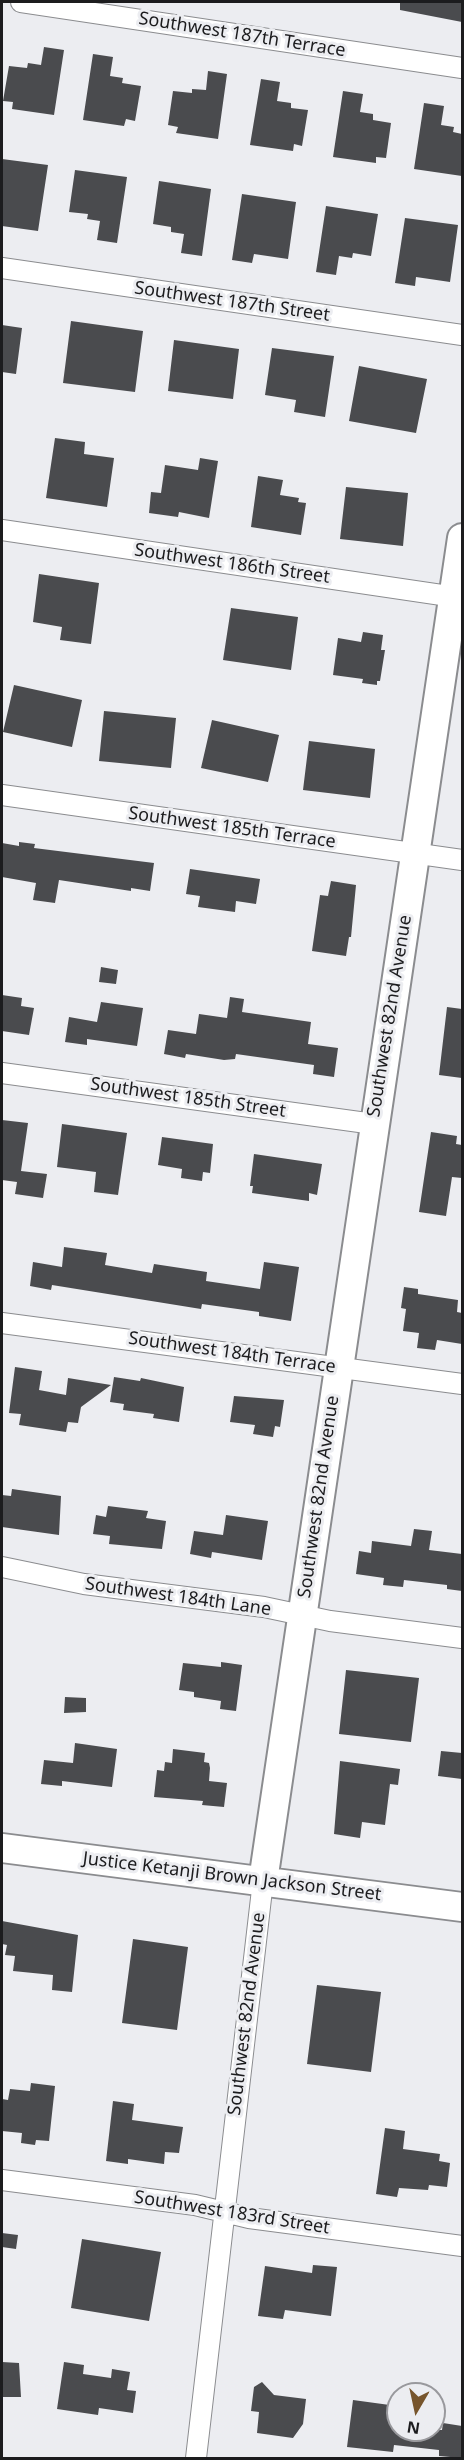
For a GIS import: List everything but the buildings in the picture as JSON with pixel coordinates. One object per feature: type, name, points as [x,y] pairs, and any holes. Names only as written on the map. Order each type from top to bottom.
[{"type":"street","name":"Southwest 187th Terrace","points":[[21,2],[462,69]]},
{"type":"street","name":"Southwest 187th Street","points":[[2,268],[462,335]]},
{"type":"street","name":"Southwest 186th Street","points":[[2,530],[458,597]]},
{"type":"street","name":"Southwest 82nd Avenue","points":[[196,2458],[263,1881],[415,854],[458,597],[462,538]]},
{"type":"street","name":"Southwest 185th Terrace","points":[[2,795],[462,860]]},
{"type":"street","name":"Southwest 185th Street","points":[[2,1073],[374,1124]]},
{"type":"street","name":"Southwest 184th Terrace","points":[[2,1323],[462,1384]]},
{"type":"street","name":"Southwest 184th Lane","points":[[2,1567],[84,1584],[264,1607],[301,1616],[462,1638]]},
{"type":"street","name":"Justice Ketanji Brown Jackson Street","points":[[2,1848],[462,1907]]},
{"type":"street","name":"Southwest 183rd Street","points":[[2,2180],[195,2205],[249,2218],[462,2246]]}]
